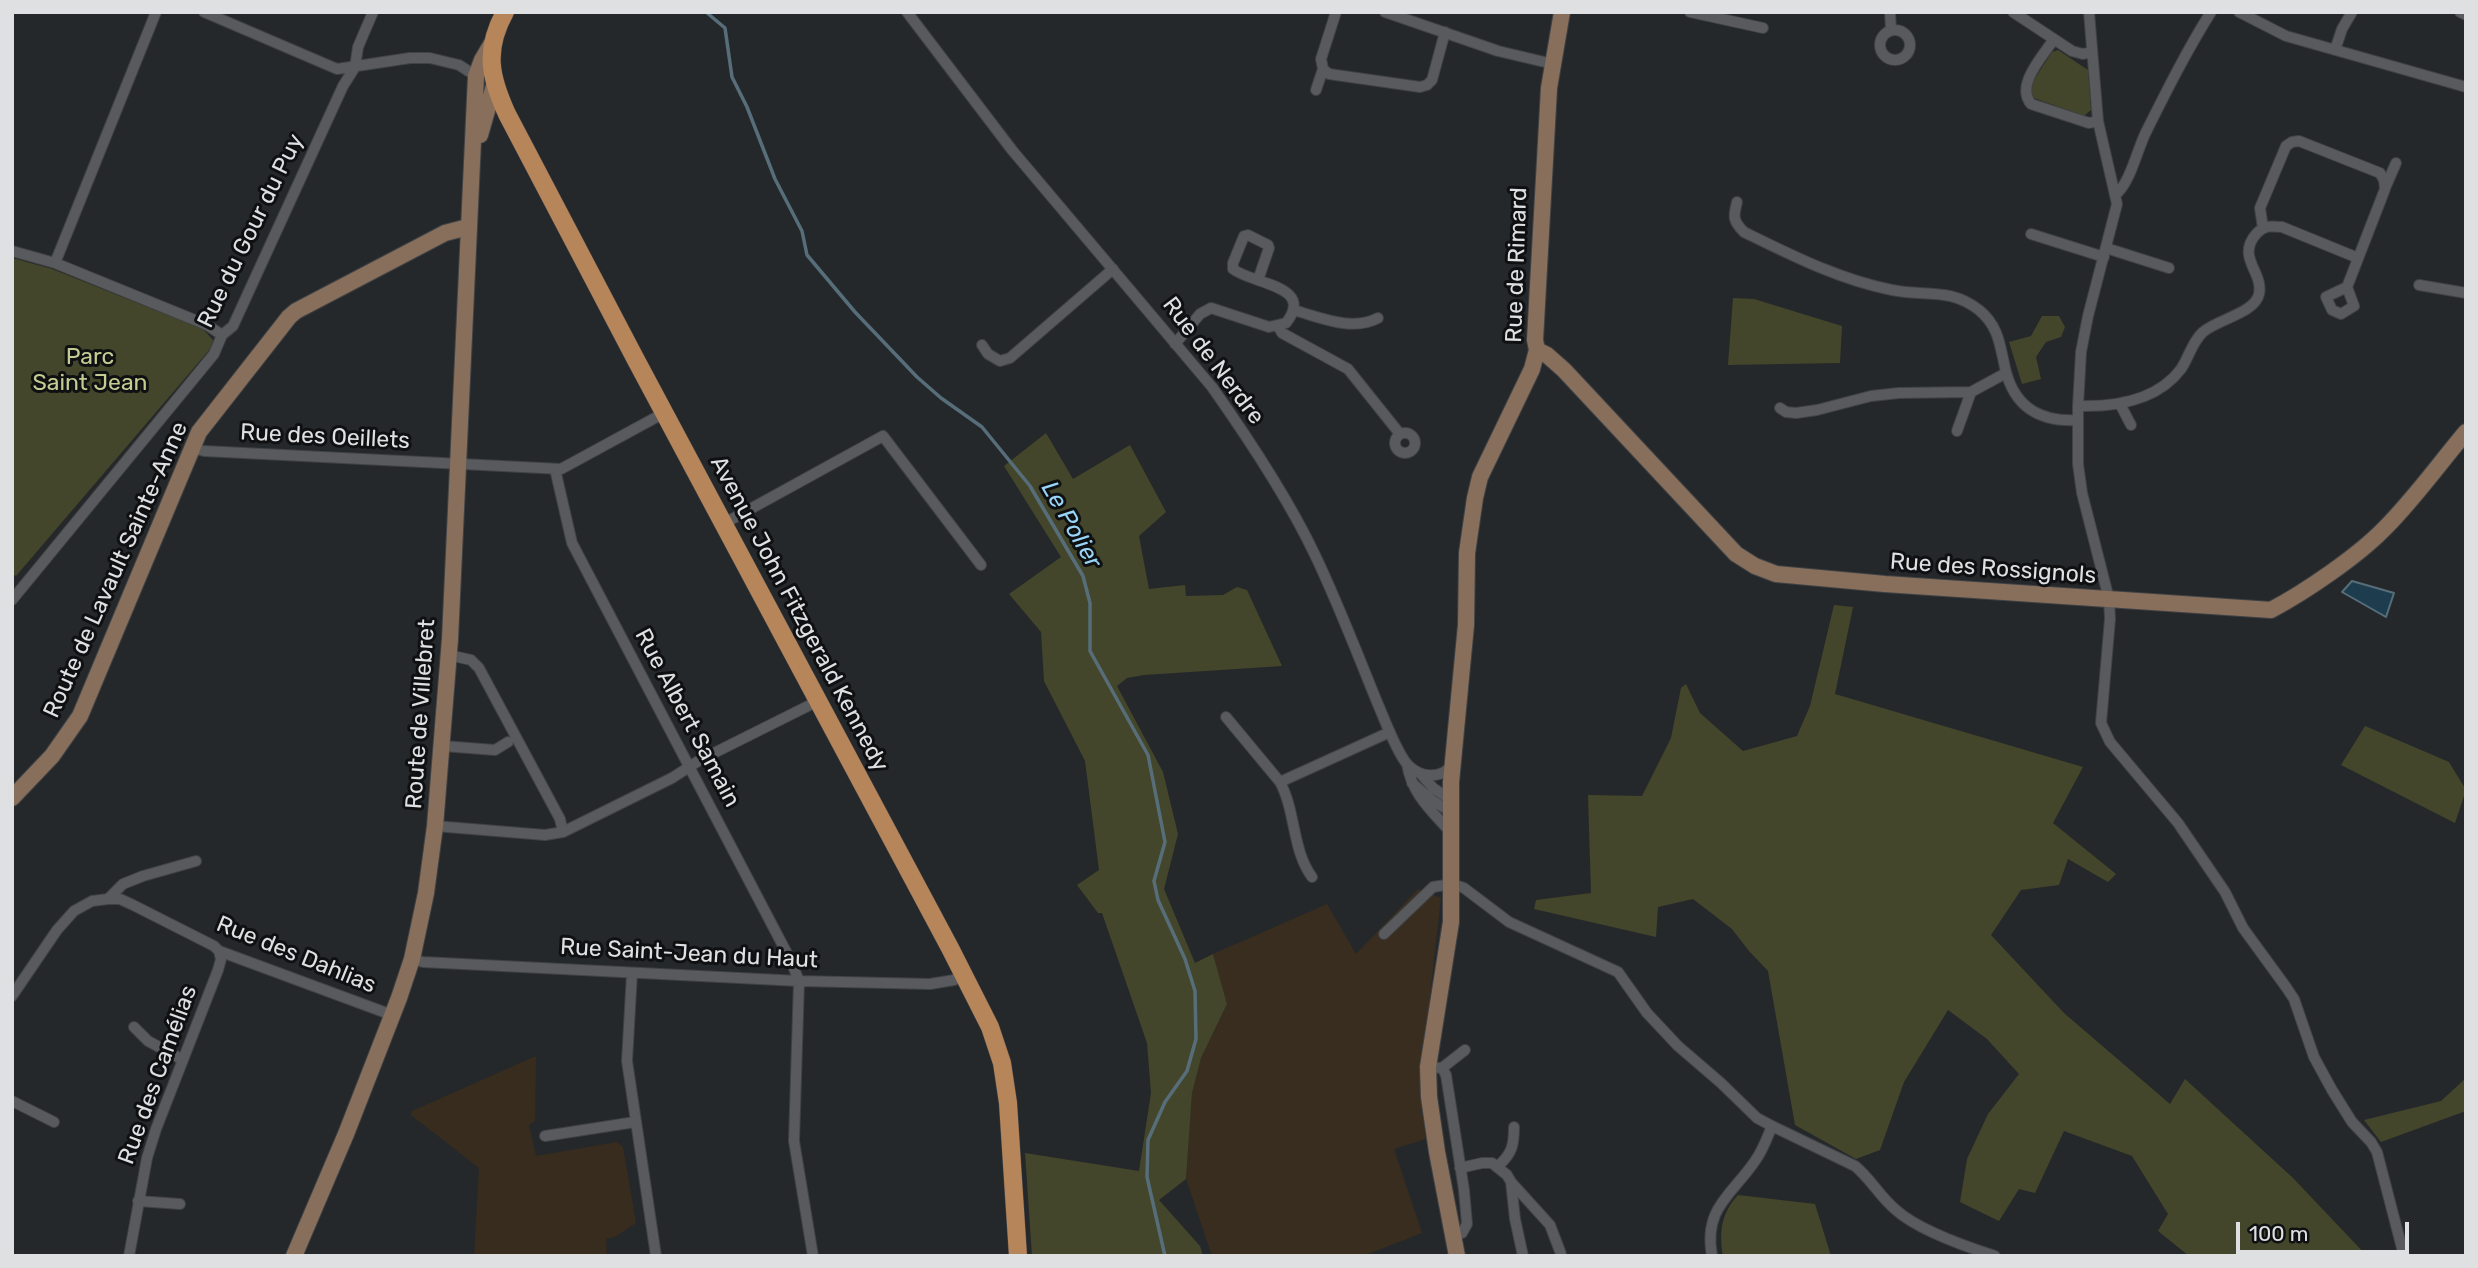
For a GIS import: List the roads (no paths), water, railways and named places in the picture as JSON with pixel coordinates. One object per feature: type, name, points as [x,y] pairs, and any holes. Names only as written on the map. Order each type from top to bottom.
[{"type":"main road","name":"Avenue John Fitzgerald Kennedy","points":[[505,12],[492,43],[491,66],[494,86],[513,126],[990,1027],[1002,1063],[1007,1103],[1018,1256]]},
{"type":"street","points":[[55,263],[156,12]]},
{"type":"street","points":[[204,12],[337,69],[410,58],[430,58],[459,65],[476,76],[488,107]]},
{"type":"street","name":"Rue du Gour du Puy","points":[[15,593],[214,354],[222,334],[233,326],[343,86],[355,67],[358,47],[373,12]]},
{"type":"street","name":"Rue de Nerdre","points":[[906,12],[1012,150],[1212,387],[1230,412],[1296,518],[1315,555],[1390,732],[1407,764],[1433,788],[1451,800]]},
{"type":"street","points":[[1316,90],[1323,69],[1321,59],[1336,12]]},
{"type":"street","points":[[1385,12],[1498,51],[1553,64]]},
{"type":"street","name":"Rue de Rimard","points":[[1457,1256],[1429,1097],[1435,1067],[1451,922],[1451,800],[1466,625],[1467,553],[1475,498],[1485,464],[1532,369],[1537,350],[1535,340],[1544,148],[1562,12]]},
{"type":"street","points":[[1690,12],[1763,28]]},
{"type":"street","points":[[1890,12],[1891,30]]},
{"type":"street","points":[[2013,12],[2072,51],[2083,54],[2092,52]]},
{"type":"street","points":[[2089,12],[2098,121],[2115,195],[2115,215],[2081,352],[2078,406],[2078,464],[2082,493],[2109,599],[2110,619],[2100,715],[2105,732],[2178,823],[2225,892],[2243,928],[2286,987],[2298,1009],[2314,1057],[2332,1090],[2351,1122],[2377,1152],[2404,1256]]},
{"type":"street","points":[[2115,195],[2126,181],[2146,131],[2211,12]]},
{"type":"street","points":[[2239,12],[2286,36],[2466,87]]},
{"type":"street","points":[[2335,50],[2351,12]]},
{"type":"street","points":[[2460,12],[2466,15]]},
{"type":"street","points":[[1323,69],[1329,74],[1420,87],[1427,85],[1432,80],[1445,32]]},
{"type":"street","points":[[2054,39],[2025,85],[2026,98],[2031,104],[2089,123],[2098,121]]},
{"type":"street","points":[[474,150],[476,76],[492,43]]},
{"type":"street","points":[[474,150],[494,86]]},
{"type":"street","points":[[481,131],[498,125],[513,126]]},
{"type":"street","points":[[2263,228],[2260,208],[2286,146],[2292,142],[2298,141],[2380,173],[2385,189]]},
{"type":"street","name":"Route de Villebret","points":[[294,1256],[392,1015],[412,959],[426,893],[443,746],[449,655],[468,227],[474,150]]},
{"type":"street","points":[[2347,287],[2396,163]]},
{"type":"street","points":[[1737,202],[1733,216],[1735,224],[1744,232],[1811,264],[1893,290],[1940,293],[1965,301],[1991,322],[2003,352],[2006,373],[2021,402],[2033,412],[2049,419],[2078,420]]},
{"type":"street","name":"Route de Lavault Sainte-Anne","points":[[12,798],[52,756],[80,716],[191,448],[205,424],[289,317],[445,233],[468,227]]},
{"type":"street","points":[[2078,406],[2120,404],[2137,400],[2157,390],[2182,368],[2196,340],[2204,332],[2219,321],[2251,308],[2256,302],[2260,285],[2249,261],[2250,244],[2263,228],[2282,227],[2358,258]]},
{"type":"street","points":[[2031,234],[2169,268]]},
{"type":"street","points":[[12,251],[55,263],[207,325],[222,334]]},
{"type":"street","points":[[982,345],[993,358],[1000,361],[1010,358],[1113,270]]},
{"type":"street","points":[[1175,344],[1200,314],[1211,308],[1269,327],[1286,323],[1293,310],[1293,302],[1284,289],[1258,280]]},
{"type":"street","points":[[2419,285],[2466,293]]},
{"type":"street","points":[[1293,310],[1347,324],[1368,323],[1378,318]]},
{"type":"street","points":[[1278,326],[1282,333],[1348,369],[1400,435]]},
{"type":"street","name":"Rue des Rossignols","points":[[1537,350],[1564,370],[1736,554],[1755,566],[1776,574],[1871,583],[2271,610],[2368,544],[2393,520],[2466,432]]},
{"type":"street","points":[[1780,408],[1786,412],[1796,412],[1817,410],[1871,396],[1971,392],[2006,373]]},
{"type":"street","points":[[1957,431],[1971,392]]},
{"type":"street","points":[[2120,404],[2131,425]]},
{"type":"street","points":[[555,469],[561,469],[664,413]]},
{"type":"street","points":[[723,524],[883,436],[981,565]]},
{"type":"street","name":"Rue des Oeillets","points":[[191,448],[204,452],[555,469]]},
{"type":"street","name":"Rue Albert Samain","points":[[555,469],[572,543],[791,961],[799,981]]},
{"type":"street","points":[[449,655],[471,660],[479,668],[560,820],[562,832]]},
{"type":"street","points":[[435,826],[545,835],[562,832],[818,701]]},
{"type":"street","points":[[1226,718],[1280,782],[1289,798],[1303,865],[1312,877]]},
{"type":"street","points":[[1280,782],[1390,732]]},
{"type":"street","points":[[443,746],[495,750],[508,742]]},
{"type":"street","points":[[1407,764],[1412,783],[1422,801],[1452,834]]},
{"type":"street","points":[[1422,775],[1444,774],[1453,764]]},
{"type":"street","points":[[1412,783],[1433,802],[1443,807],[1451,800]]},
{"type":"street","points":[[12,996],[57,930],[74,911],[92,901],[108,899],[123,884],[196,861]]},
{"type":"street","points":[[1384,934],[1433,887],[1452,884],[1464,888],[1509,922],[1618,972],[1647,1013],[1678,1046],[1757,1118],[1855,1166],[1899,1213],[1972,1248],[1995,1256]]},
{"type":"street","name":"Rue des Dahlias","points":[[108,899],[133,905],[219,951],[392,1015]]},
{"type":"street","name":"Rue des Camélias","points":[[129,1256],[138,1201],[156,1129],[218,970],[221,959],[219,951]]},
{"type":"street","name":"Rue Saint-Jean du Haut","points":[[412,959],[422,962],[799,981],[930,984],[954,980],[963,973]]},
{"type":"street","points":[[632,973],[627,1061],[656,1256]]},
{"type":"street","points":[[799,981],[794,1140],[813,1256]]},
{"type":"street","points":[[134,1027],[148,1041],[183,1060]]},
{"type":"street","points":[[1453,1237],[1462,1233],[1467,1224],[1446,1075],[1435,1067],[1465,1050]]},
{"type":"street","points":[[12,1101],[54,1122]]},
{"type":"street","points":[[545,1136],[635,1122]]},
{"type":"street","points":[[1712,1256],[1710,1234],[1718,1206],[1754,1163],[1772,1126]]},
{"type":"street","points":[[1498,1166],[1508,1158],[1514,1146],[1514,1127]]},
{"type":"street","points":[[1460,1168],[1482,1163],[1498,1166],[1550,1224],[1561,1254]]},
{"type":"street","points":[[1511,1182],[1523,1256]]},
{"type":"street","points":[[138,1201],[180,1204]]},
{"type":"street","points":[[1962,1256],[1972,1248]]},
{"type":"water","points":[[2352,581],[2394,593],[2386,617],[2342,592]]},
{"type":"waterway","name":"Le Polier","points":[[706,12],[725,28],[732,77],[747,107],[775,179],[802,231],[807,255],[855,312],[917,377],[982,427],[1030,486],[1083,576],[1090,603],[1090,651],[1148,755],[1165,842],[1154,881],[1158,900],[1185,959],[1195,991],[1196,1039],[1187,1071],[1165,1102],[1148,1140],[1147,1177],[1165,1256]]},
{"type":"park label","name":"Parc Saint Jean","points":[[90,370]]}]
